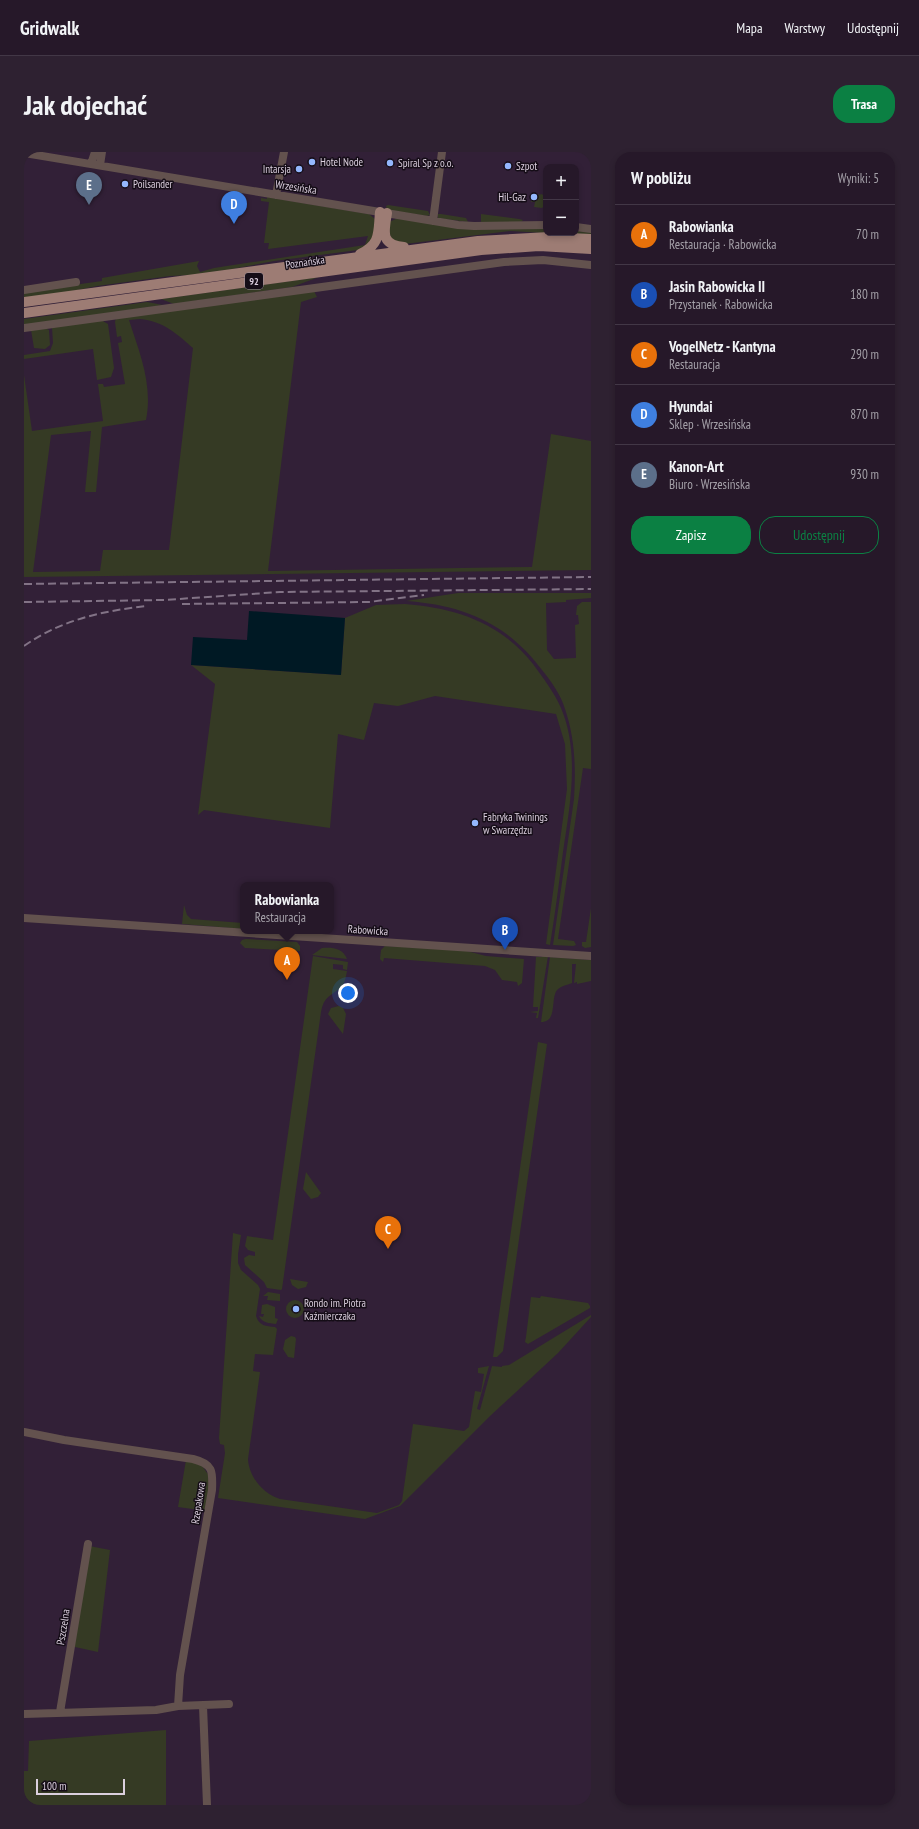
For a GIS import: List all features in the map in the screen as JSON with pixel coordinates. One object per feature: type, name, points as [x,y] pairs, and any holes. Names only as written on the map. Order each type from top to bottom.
[{"type":"main road","points":[[384,213],[384,233],[387,240],[394,246],[416,249]]},
{"type":"main road","points":[[352,257],[370,249],[377,242],[384,213]]},
{"type":"main road","name":"Poznańska","points":[[24,302],[352,257],[513,238],[565,237],[591,239]]},
{"type":"main road","name":"Poznańska","points":[[24,313],[481,250],[539,246],[591,249]]},
{"type":"street","points":[[91,164],[95,152]]},
{"type":"street","points":[[100,165],[102,152]]},
{"type":"street","points":[[276,195],[284,152]]},
{"type":"street","points":[[433,221],[442,152]]},
{"type":"street","name":"Wrzesińska","points":[[24,153],[467,226],[543,225]]},
{"type":"street","points":[[579,227],[591,229]]},
{"type":"street","points":[[24,328],[504,262],[543,260],[591,265]]},
{"type":"street","points":[[24,290],[76,282]]},
{"type":"street","name":"Rabowicka","points":[[24,918],[240,932]]},
{"type":"street","name":"Rabowicka","points":[[263,934],[591,956]]},
{"type":"street","name":"Rzepakowa","points":[[24,1432],[64,1440],[193,1458],[203,1461],[210,1467],[213,1473],[211,1498],[180,1675],[178,1706]]},
{"type":"street","name":"Pszczelna","points":[[60,1712],[88,1544]]},
{"type":"street","points":[[24,1714],[156,1710],[178,1706],[229,1704]]},
{"type":"street","points":[[203,1706],[207,1805]]},
{"type":"green space","points":[[542,194],[543,195],[542,208],[534,207],[535,202],[531,202],[536,195]]},
{"type":"green space","points":[[267,197],[369,214],[375,219],[374,241],[358,250],[274,261],[193,275],[170,276],[97,286],[54,295],[24,299],[24,292],[102,281],[102,278],[199,261],[197,266],[200,272],[214,268],[365,245],[368,236],[268,249],[269,243],[264,243],[269,202],[261,201],[261,198],[267,199]]},
{"type":"green space","points":[[388,205],[428,211],[430,215],[427,216],[387,210],[386,206]]},
{"type":"green space","points":[[437,214],[466,218],[468,222],[438,218]]},
{"type":"green space","points":[[481,214],[523,220],[521,222],[484,223],[481,222]]},
{"type":"green space","points":[[398,218],[543,228],[543,233],[511,231],[405,244],[392,242],[388,227],[389,222]]},
{"type":"green space","points":[[579,229],[591,231],[591,236],[579,235]]},
{"type":"green space","points":[[319,277],[292,287],[174,304],[161,299]]},
{"type":"green space","points":[[314,291],[317,297],[301,302],[268,571],[532,567],[551,434],[591,441],[591,570],[24,577],[24,375],[32,431],[103,421],[98,384],[103,384],[104,387],[125,384],[118,343],[122,342],[121,336],[117,337],[115,322],[116,318]],"holes":[[[129,320],[148,320],[163,325],[193,348],[169,550],[103,550],[100,571],[33,572],[51,435],[91,431],[85,492],[96,492],[102,427],[146,420],[148,407],[147,382],[141,357]]]},
{"type":"green space","points":[[147,302],[163,305],[24,326],[24,319]]},
{"type":"green space","points":[[101,320],[108,324],[114,368],[111,377],[97,380],[93,349],[24,359],[24,355],[50,351],[53,343],[52,327]]},
{"type":"green space","points":[[45,328],[49,330],[50,345],[45,349],[34,348],[31,330]]},
{"type":"green space","points":[[458,593],[591,593],[591,598],[566,600],[566,602],[546,603],[547,650],[554,659],[576,658],[575,625],[579,624],[578,615],[576,615],[577,606],[582,602],[591,602],[591,769],[583,768],[558,939],[574,941],[576,945],[573,946],[553,945],[575,788],[573,742],[565,709],[555,688],[542,670],[514,640],[499,629],[482,619],[465,612],[427,603],[406,601]]},
{"type":"green space","points":[[405,604],[442,609],[459,614],[492,628],[507,638],[533,664],[552,691],[561,708],[567,725],[570,743],[572,779],[550,945],[546,944],[567,789],[565,744],[556,714],[435,696],[398,706],[374,703],[364,740],[338,734],[330,828],[204,810],[198,815],[215,684],[191,665],[341,675],[345,618],[376,605]]},
{"type":"green space","points":[[184,905],[187,915],[191,919],[240,923],[240,929],[182,924]]},
{"type":"green space","points":[[591,908],[591,947],[585,948],[582,946],[582,942],[586,942]]},
{"type":"green space","points":[[242,940],[297,942],[300,946],[300,951],[245,948],[240,943]]},
{"type":"green space","points":[[385,946],[463,950],[486,956],[524,959],[522,983],[518,986],[517,982],[502,980],[495,970],[485,966],[384,958],[383,962],[380,959],[381,950]]},
{"type":"green space","points":[[322,948],[340,950],[347,959],[312,955]]},
{"type":"green space","points":[[313,956],[348,962],[347,970],[343,969],[343,965],[333,964],[333,969],[347,971],[344,983],[338,990],[326,999],[322,1006],[281,1290],[267,1288],[264,1282],[245,1265],[244,1258],[249,1255],[255,1256],[255,1252],[248,1250],[245,1246],[247,1236],[273,1240]]},
{"type":"green space","points":[[548,956],[538,1018],[536,1018],[537,1013],[530,1012],[538,1011],[538,1007],[533,1007],[536,957]]},
{"type":"green space","points":[[550,957],[591,960],[591,981],[577,984],[577,982],[574,983],[576,964],[572,964],[572,983],[557,990],[550,1018],[541,1022]]},
{"type":"green space","points":[[339,1006],[343,1008],[346,1014],[343,1034],[328,1014],[331,1008]]},
{"type":"green space","points":[[538,1042],[547,1044],[503,1351],[497,1357],[493,1357]]},
{"type":"green space","points":[[306,1172],[321,1193],[318,1197],[311,1199],[303,1189]]},
{"type":"green space","points":[[233,1233],[241,1235],[238,1263],[241,1270],[258,1285],[260,1289],[256,1316],[257,1319],[263,1325],[275,1327],[277,1329],[273,1355],[255,1354],[253,1371],[260,1372],[248,1459],[251,1472],[258,1484],[268,1493],[280,1499],[377,1513],[399,1505],[402,1501],[413,1424],[464,1431],[469,1427],[475,1391],[481,1392],[484,1374],[478,1373],[478,1368],[489,1366],[477,1409],[480,1410],[492,1366],[502,1367],[509,1365],[591,1315],[591,1317],[558,1353],[489,1417],[400,1506],[365,1519],[218,1498],[225,1453],[224,1445],[220,1444],[219,1438]]},
{"type":"green space","points":[[290,1279],[308,1282],[306,1287],[298,1289],[292,1285]]},
{"type":"green space","points":[[268,1292],[280,1294],[280,1301],[267,1300],[268,1296],[263,1296]]},
{"type":"green space","points":[[541,1296],[588,1303],[590,1308],[528,1344],[525,1342],[531,1297],[540,1298]]},
{"type":"green space","points":[[291,1300],[299,1300],[304,1305],[302,1316],[299,1318],[291,1318],[286,1313],[286,1305]]},
{"type":"green space","points":[[267,1304],[275,1307],[275,1318],[278,1319],[276,1324],[268,1323],[259,1316],[263,1317],[264,1314],[261,1314],[262,1305]]},
{"type":"green space","points":[[291,1336],[295,1337],[296,1339],[294,1358],[288,1357],[283,1349],[285,1340]]},
{"type":"green space","points":[[186,1460],[200,1463],[210,1477],[207,1511],[178,1507]]},
{"type":"green space","points":[[84,1545],[110,1550],[98,1652],[75,1647],[69,1650]]},
{"type":"green space","points":[[166,1730],[166,1805],[24,1805],[24,1771],[28,1771],[29,1741]]},
{"type":"water","points":[[249,611],[345,618],[341,675],[191,665],[193,637],[247,640]]},
{"type":"railway","points":[[24,584],[591,577]]},
{"type":"railway","points":[[24,602],[164,600],[280,592],[591,589]]},
{"type":"railway","points":[[182,604],[369,602],[424,595]]},
{"type":"railway","points":[[24,646],[52,629],[82,618],[146,606]]},
{"type":"place","name":"Hotel Node","points":[[312,162]]},
{"type":"place","name":"Spiral Sp z o.o.","points":[[390,163]]},
{"type":"place","name":"Szpot","points":[[508,166]]},
{"type":"place","name":"Intarsja","points":[[299,169]]},
{"type":"place","name":"Poilsander","points":[[125,184]]},
{"type":"place","name":"Hil-Gaz","points":[[534,197]]},
{"type":"place","name":"Kanon-Art","points":[[89,205]]},
{"type":"place","name":"Hyundai","points":[[234,224]]},
{"type":"place","name":"Fabryka Twinings w Swarzędzu","points":[[475,823]]},
{"type":"place","name":"Jasin Rabowicka II","points":[[505,950]]},
{"type":"place","name":"Rabowianka","points":[[287,980]]},
{"type":"place","name":"VogelNetz - Kantyna","points":[[388,1249]]},
{"type":"place","name":"Rondo im. Piotra Kaźmierczaka","points":[[296,1309]]}]
